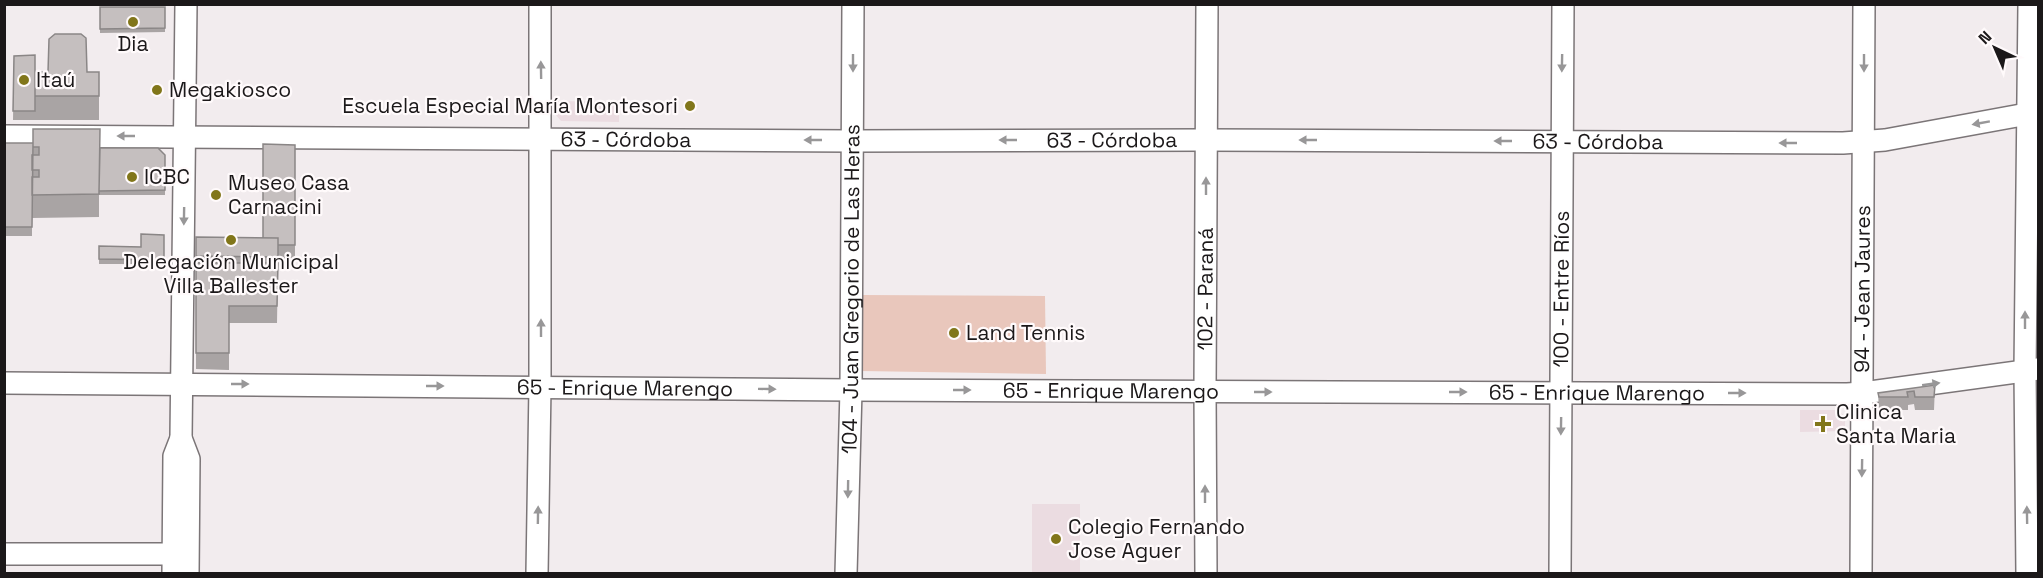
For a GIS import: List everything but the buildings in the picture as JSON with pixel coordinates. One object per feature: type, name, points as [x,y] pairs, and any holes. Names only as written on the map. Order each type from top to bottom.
[{"type":"street","points":[[186,4],[182,438],[189,459],[188,573]]},
{"type":"street","points":[[537,573],[542,138],[540,4]]},
{"type":"street","name":"104 - Juan Gregorio de Las Heras","points":[[846,573],[851,390],[853,4]]},
{"type":"street","name":"102 - Paraná","points":[[1206,573],[1204,392],[1207,4]]},
{"type":"street","name":"100 - Entre Ríos","points":[[1560,573],[1563,4]]},
{"type":"street","name":"94 - Jean Jaures","points":[[1861,573],[1864,4]]},
{"type":"street","points":[[2027,573],[2032,370],[2033,113],[2029,4]]},
{"type":"street","name":"63 - Córdoba","points":[[4,136],[852,141],[1863,142],[1885,141],[2033,113]]},
{"type":"street","name":"65 - Enrique Marengo","points":[[4,383],[1204,392],[1863,393],[2032,370]]},
{"type":"street","points":[[4,554],[173,564],[174,456],[182,438]]},
{"type":"shaded area","points":[[556,101],[619,102],[619,122],[561,121],[556,115]]},
{"type":"shaded area","name":"Land Tennis","points":[[862,295],[1045,296],[1046,374],[861,371]]},
{"type":"shaded area","name":"Clinica Santa Maria","points":[[1800,410],[1839,410],[1845,417],[1845,431],[1800,432]]},
{"type":"shaded area","name":"Colegio Fernando Jose Aguer","points":[[1032,504],[1080,504],[1080,573],[1032,573]]},
{"type":"place","name":"Dia","points":[[133,22]]},
{"type":"place","name":"Itaú","points":[[24,80]]},
{"type":"place","name":"Megakiosco","points":[[157,90]]},
{"type":"place","name":"Escuela Especial María Montesori","points":[[690,106]]},
{"type":"place","name":"ICBC","points":[[132,177]]},
{"type":"place","name":"Museo Casa Carnacini","points":[[216,195]]},
{"type":"place","name":"Delegación Municipal Villa Ballester","points":[[231,240]]},
{"type":"place","name":"Land Tennis","points":[[954,333]]},
{"type":"place","name":"Clinica Santa Maria","points":[[1823,424]]},
{"type":"place","name":"Colegio Fernando Jose Aguer","points":[[1056,539]]}]
